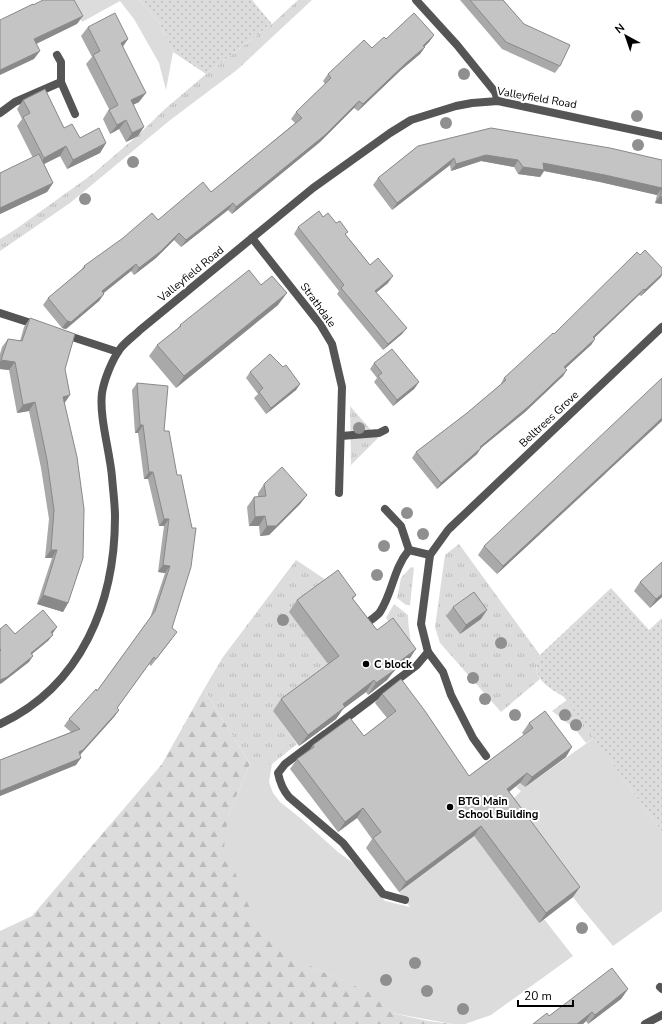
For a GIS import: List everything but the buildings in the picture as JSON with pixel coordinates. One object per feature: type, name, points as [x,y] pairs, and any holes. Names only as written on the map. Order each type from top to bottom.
[{"type":"street","points":[[416,0],[457,45],[495,92],[498,100]]},
{"type":"street","points":[[57,55],[61,62],[61,82],[75,114]]},
{"type":"street","points":[[0,113],[15,102],[61,82]]},
{"type":"street","name":"Valleyfield Road","points":[[0,724],[31,706],[64,676],[86,644],[100,613],[109,578],[114,545],[115,516],[111,462],[102,413],[102,393],[108,372],[120,348],[140,330],[313,188],[411,120],[456,106],[498,100],[662,136]]},
{"type":"street","name":"Strathdale","points":[[252,238],[320,324],[332,344],[342,387],[339,493]]},
{"type":"street","points":[[0,313],[118,352]]},
{"type":"street","name":"Belltrees Grove","points":[[430,555],[451,527],[662,327]]},
{"type":"street","points":[[341,436],[379,433],[384,430]]},
{"type":"street","points":[[386,510],[401,526],[409,550]]},
{"type":"street","points":[[409,550],[430,555],[421,624],[428,652],[443,672],[454,701],[473,738],[486,756]]},
{"type":"street","points":[[368,622],[379,614],[390,590],[395,572],[403,557],[409,550]]},
{"type":"street","points":[[405,900],[383,894],[343,843],[289,797],[279,782],[278,773],[285,764],[417,665],[428,652]]},
{"type":"street","points":[[645,1024],[662,1015]]},
{"type":"green space","points":[[70,0],[139,0],[159,22],[173,52],[166,90],[159,63],[134,19],[120,1],[82,22]]},
{"type":"green space","points":[[139,0],[252,0],[272,24],[206,74],[173,52],[159,22]]},
{"type":"green space","points":[[298,0],[312,0],[238,69],[169,121],[70,203],[0,251],[0,239],[94,173],[206,74],[272,24]]},
{"type":"green space","points":[[350,406],[378,438],[351,465]]},
{"type":"green space","points":[[459,544],[540,655],[537,673],[540,679],[501,712],[440,643],[435,627],[445,555]]},
{"type":"green space","points":[[296,560],[329,582],[331,667],[273,711],[297,744],[272,764],[250,764],[204,689],[223,657]]},
{"type":"green space","points":[[411,567],[414,568],[410,605],[406,605],[397,598],[401,578]]},
{"type":"green space","points":[[611,588],[649,630],[662,618],[662,832],[564,697],[542,681],[537,670],[537,663],[540,655]]},
{"type":"green space","points":[[394,604],[408,615],[412,656],[408,661],[390,637],[394,629],[386,618]]},
{"type":"green space","points":[[204,689],[250,764],[228,816],[314,968],[370,992],[392,1013],[428,1021],[452,1024],[0,1024],[0,931],[32,916],[162,764]]},
{"type":"green space","points":[[567,700],[594,738],[586,743],[575,729],[552,711]]},
{"type":"green space","points":[[594,738],[662,832],[662,911],[613,946],[579,905],[505,807],[521,791],[516,787],[521,783],[525,787]]},
{"type":"green space","points":[[250,764],[272,764],[269,782],[273,793],[280,802],[338,852],[356,865],[385,901],[410,907],[399,892],[474,836],[539,923],[544,919],[573,956],[491,1015],[465,1024],[452,1024],[392,1013],[369,992],[314,968],[279,946],[253,916],[224,846],[228,816]]},
{"type":"place","name":"C block","points":[[366,664]]},
{"type":"place","name":"BTG Main School Building","points":[[450,807]]}]
